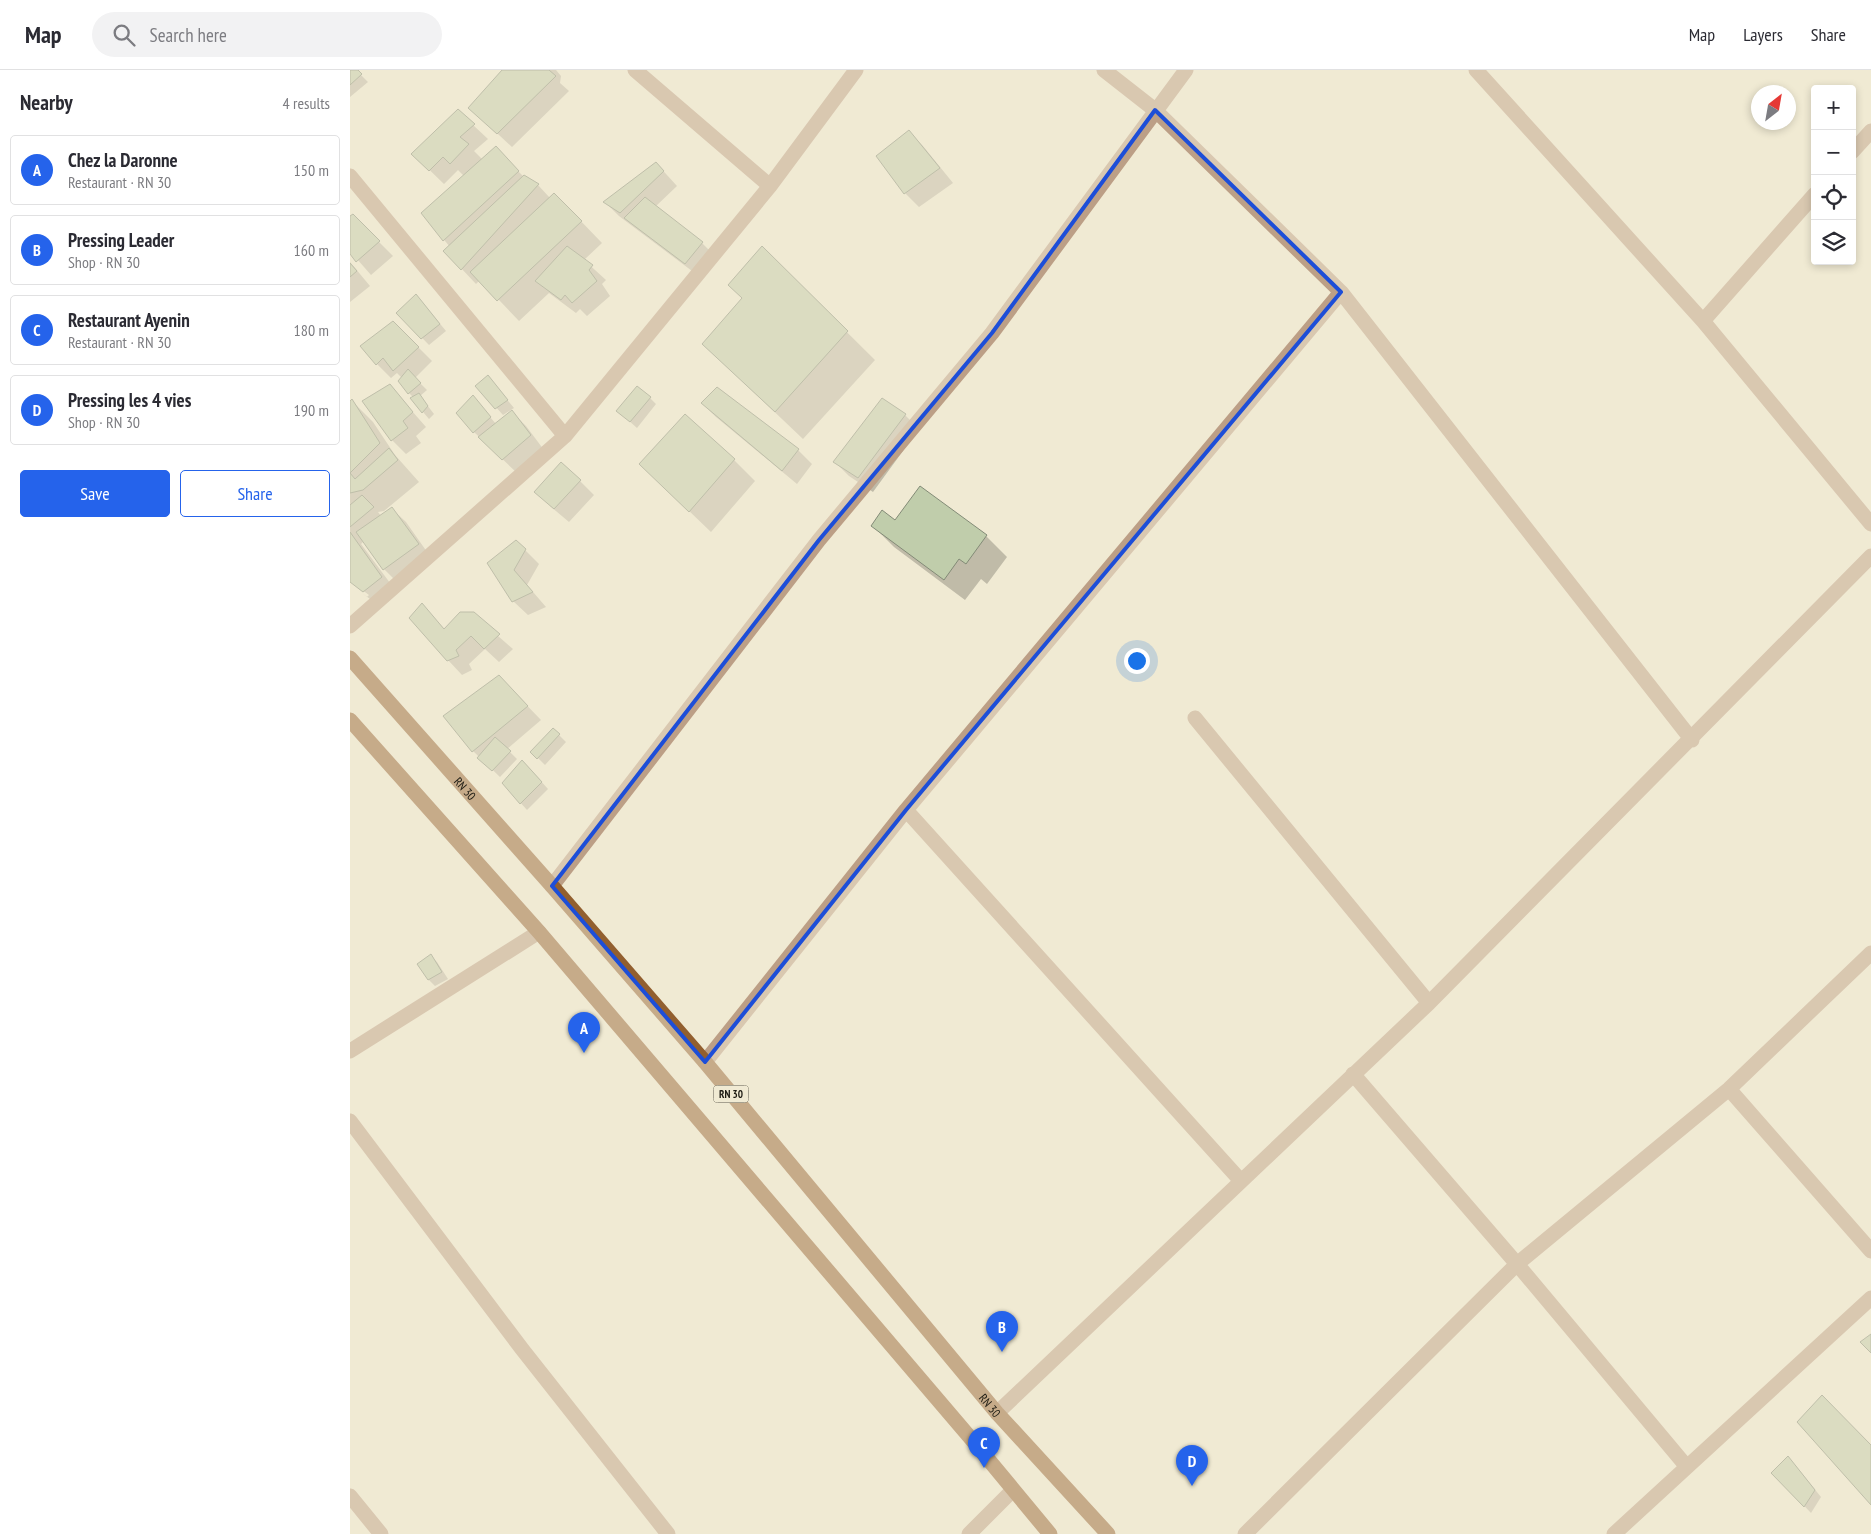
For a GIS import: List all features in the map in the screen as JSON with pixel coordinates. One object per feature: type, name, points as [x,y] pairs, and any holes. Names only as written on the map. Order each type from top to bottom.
[{"type":"main road","name":"RN 30","points":[[350,658],[705,1062],[997,1413],[1108,1534]]},
{"type":"main road","points":[[350,720],[539,932],[961,1426],[1050,1534]]},
{"type":"street","points":[[635,70],[770,186]]},
{"type":"street","points":[[350,626],[565,436],[770,186],[856,70]]},
{"type":"street","points":[[1104,70],[1155,110],[1341,292],[1692,740]]},
{"type":"street","points":[[552,886],[820,540],[992,333],[1186,70]]},
{"type":"street","points":[[1476,70],[1703,321],[1871,524]]},
{"type":"street","points":[[1856,148],[1871,131]]},
{"type":"street","points":[[350,176],[565,436]]},
{"type":"street","points":[[1703,321],[1811,199]]},
{"type":"street","points":[[705,1062],[906,810],[1341,292]]},
{"type":"street","points":[[997,1413],[1429,1004],[1692,740],[1871,556]]},
{"type":"street","points":[[1195,718],[1429,1004]]},
{"type":"street","points":[[906,810],[1241,1182]]},
{"type":"street","points":[[350,1051],[539,932]]},
{"type":"street","points":[[1245,1534],[1518,1264],[1729,1088],[1871,953]]},
{"type":"street","points":[[1353,1074],[1518,1264],[1687,1467]]},
{"type":"street","points":[[1729,1088],[1871,1251]]},
{"type":"street","points":[[350,1121],[522,1349],[668,1534]]},
{"type":"street","points":[[1614,1534],[1871,1298]]},
{"type":"street","points":[[969,1534],[1012,1490]]},
{"type":"street","points":[[350,1496],[381,1534]]},
{"type":"highlighted area","points":[[1155,110],[1341,292],[906,810],[705,1062],[552,886],[819,540],[992,333]]},
{"type":"building","points":[[350,70],[358,70],[362,74],[350,85]]},
{"type":"building","points":[[502,70],[549,70],[556,76],[497,134],[468,108]]},
{"type":"building","points":[[458,109],[475,124],[460,137],[469,144],[450,164],[443,157],[429,171],[411,154]]},
{"type":"building","points":[[909,130],[940,168],[904,194],[876,156]]},
{"type":"building","points":[[496,146],[519,171],[443,241],[421,213]]},
{"type":"building","points":[[656,162],[664,171],[620,213],[603,202]]},
{"type":"building","points":[[524,175],[539,184],[461,270],[443,251]]},
{"type":"building","points":[[554,193],[582,221],[497,301],[470,272]]},
{"type":"building","points":[[645,197],[703,242],[685,264],[624,218]]},
{"type":"building","points":[[353,214],[380,241],[356,262],[350,254],[350,216]]},
{"type":"building","points":[[567,246],[593,265],[589,270],[597,281],[572,303],[565,295],[561,300],[535,281]]},
{"type":"building","points":[[762,246],[848,331],[775,412],[702,344],[742,298],[728,285]]},
{"type":"building","points":[[350,263],[357,271],[350,277]]},
{"type":"building","points":[[416,294],[440,324],[421,339],[396,313]]},
{"type":"building","points":[[393,321],[419,347],[393,371],[383,358],[376,365],[360,346]]},
{"type":"building","points":[[408,369],[421,383],[408,394],[398,381]]},
{"type":"building","points":[[488,375],[508,400],[495,409],[475,386]]},
{"type":"building","points":[[390,384],[413,412],[403,421],[408,428],[391,441],[362,401]]},
{"type":"building","points":[[637,386],[651,397],[630,422],[616,411]]},
{"type":"building","points":[[717,387],[799,449],[782,471],[701,403]]},
{"type":"building","points":[[419,393],[428,406],[422,413],[410,398]]},
{"type":"building","points":[[473,395],[491,417],[473,433],[456,413]]},
{"type":"building","points":[[882,398],[906,414],[858,478],[833,462]]},
{"type":"building","points":[[352,399],[380,443],[350,473],[350,401]]},
{"type":"building","points":[[512,410],[531,435],[502,460],[478,437]]},
{"type":"building","points":[[685,414],[735,459],[689,512],[639,464]]},
{"type":"building","points":[[389,448],[398,460],[363,490],[350,493],[350,473],[355,479]]},
{"type":"building","points":[[561,462],[581,480],[554,509],[534,492]]},
{"type":"building","points":[[920,486],[987,535],[966,564],[959,559],[944,580],[871,526],[882,510],[895,520]]},
{"type":"building","points":[[362,495],[374,507],[350,527],[350,505]]},
{"type":"building","points":[[392,507],[419,544],[383,570],[356,532]]},
{"type":"building","points":[[350,532],[382,577],[363,592],[350,582]]},
{"type":"building","points":[[516,540],[526,549],[514,570],[533,592],[512,602],[487,563]]},
{"type":"building","points":[[422,603],[444,629],[460,612],[474,612],[500,634],[484,649],[471,636],[456,650],[459,656],[447,661],[409,618]]},
{"type":"building","points":[[499,675],[528,706],[472,752],[443,716]]},
{"type":"building","points":[[553,728],[560,734],[537,759],[530,752]]},
{"type":"building","points":[[495,737],[511,751],[492,771],[477,758]]},
{"type":"building","points":[[522,760],[542,782],[520,804],[502,783]]},
{"type":"building","points":[[431,954],[442,972],[428,980],[417,964]]},
{"type":"building","points":[[1871,1334],[1871,1353],[1860,1342]]},
{"type":"building","points":[[1822,1395],[1871,1445],[1871,1505],[1797,1422]]},
{"type":"building","points":[[1788,1456],[1815,1490],[1804,1507],[1771,1473]]},
{"type":"place","name":"Chez la Daronne","points":[[584,1053]]},
{"type":"place","name":"Pressing Leader","points":[[1002,1352]]},
{"type":"place","name":"Restaurant Ayenin","points":[[984,1468]]},
{"type":"place","name":"Pressing les 4 vies","points":[[1192,1486]]}]
